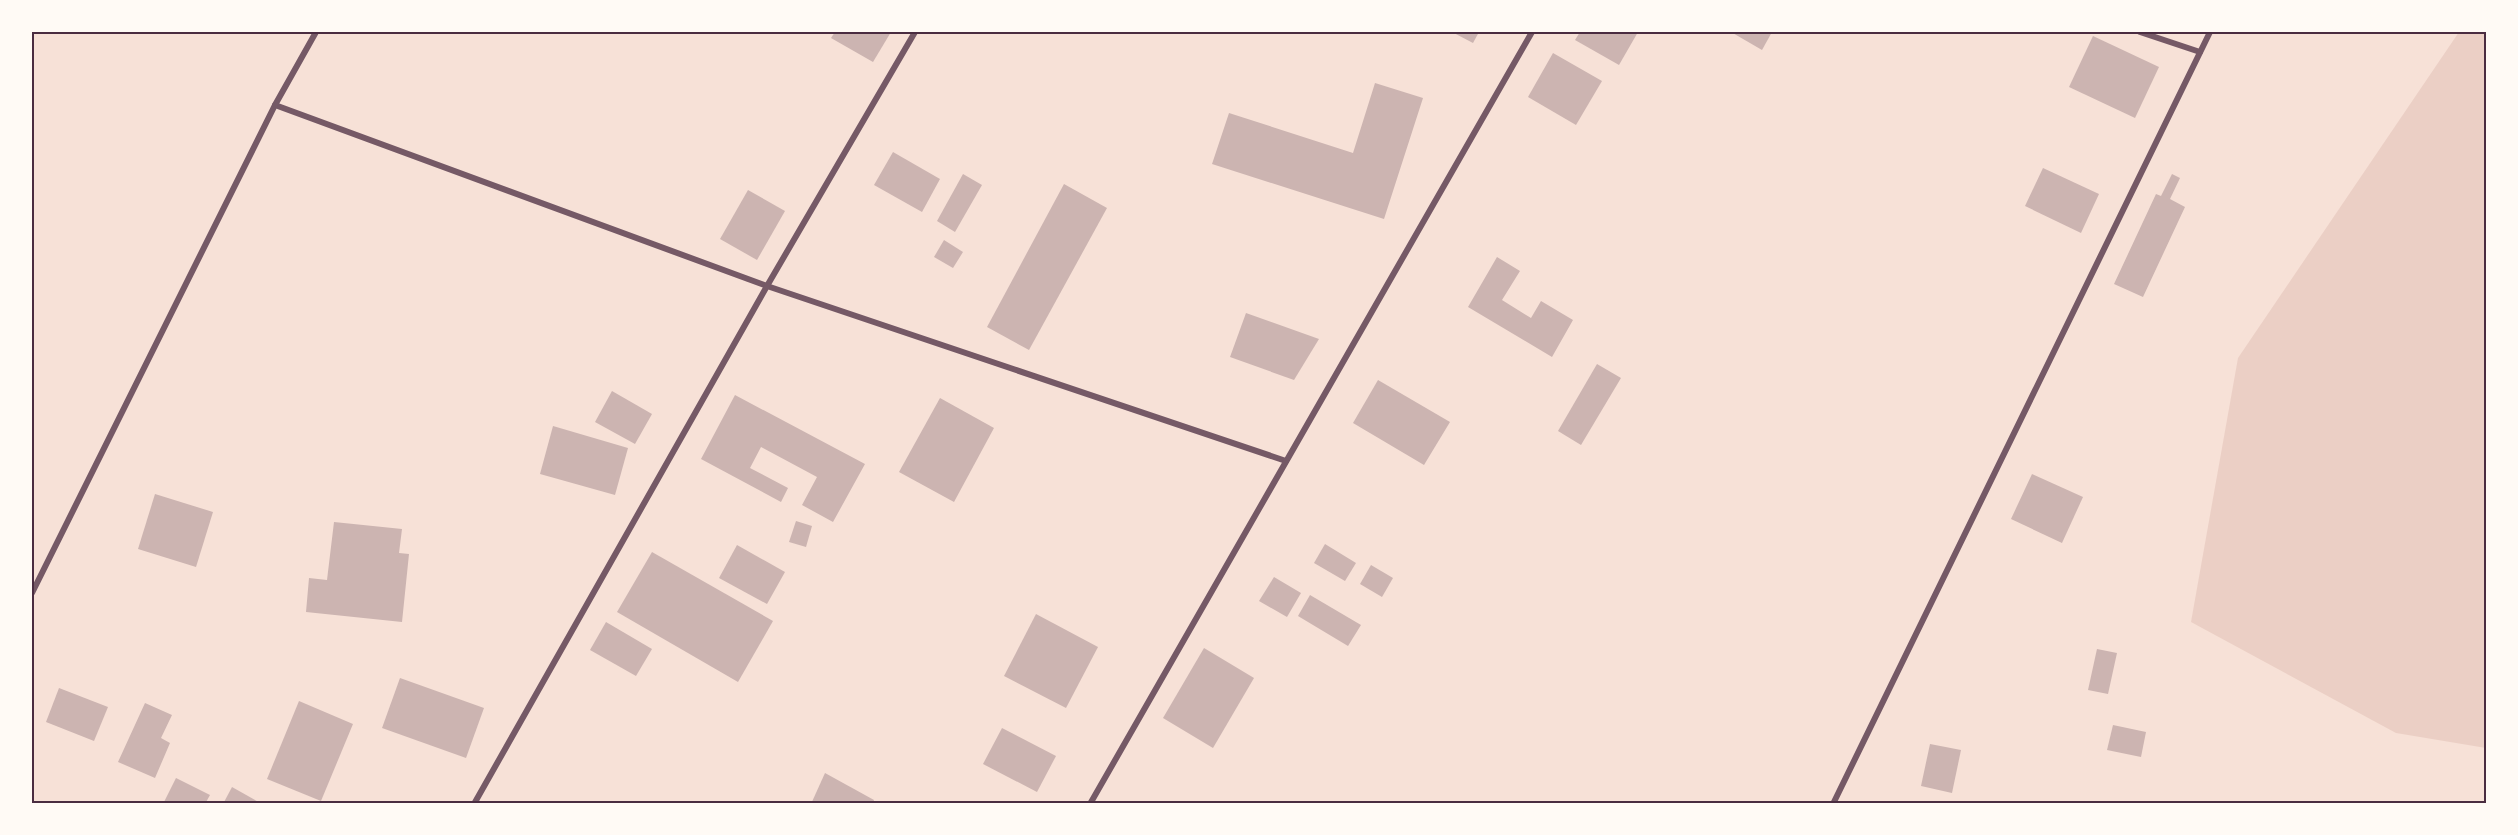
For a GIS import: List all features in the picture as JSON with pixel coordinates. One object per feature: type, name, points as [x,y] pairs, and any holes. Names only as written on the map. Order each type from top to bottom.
[{"type":"street","points":[[32,593],[275,105],[316,32]]},
{"type":"street","points":[[474,804],[767,286],[915,32]]},
{"type":"street","points":[[1090,804],[1532,32]]},
{"type":"street","points":[[2140,32],[2200,52]]},
{"type":"street","points":[[1833,804],[2210,32]]},
{"type":"street","points":[[275,105],[767,286],[1286,460]]},
{"type":"shaded area","points":[[2459,32],[2486,32],[2486,748],[2396,733],[2191,622],[2238,358]]},
{"type":"building","points":[[835,32],[891,32],[873,62],[831,38]]},
{"type":"building","points":[[1452,32],[1479,32],[1473,43]]},
{"type":"building","points":[[1580,32],[1638,32],[1619,65],[1575,40]]},
{"type":"building","points":[[1731,32],[1772,32],[1762,50]]},
{"type":"building","points":[[2093,36],[2159,67],[2135,118],[2069,87]]},
{"type":"building","points":[[1553,53],[1602,81],[1576,125],[1528,97]]},
{"type":"building","points":[[1375,83],[1423,98],[1384,219],[1212,164],[1229,113],[1353,153]]},
{"type":"building","points":[[893,152],[940,179],[922,212],[874,185]]},
{"type":"building","points":[[2043,168],[2099,194],[2081,233],[2025,206]]},
{"type":"building","points":[[963,174],[982,185],[955,232],[937,221]]},
{"type":"building","points":[[2172,174],[2180,178],[2170,199],[2185,207],[2143,297],[2114,284],[2156,194],[2161,196]]},
{"type":"building","points":[[1064,184],[1107,208],[1029,350],[987,327]]},
{"type":"building","points":[[748,190],[785,211],[757,260],[720,239]]},
{"type":"building","points":[[944,240],[963,252],[953,268],[934,257]]},
{"type":"building","points":[[1497,257],[1520,271],[1502,300],[1531,318],[1541,301],[1573,320],[1552,357],[1468,307]]},
{"type":"building","points":[[1246,313],[1319,339],[1294,380],[1230,357]]},
{"type":"building","points":[[1597,364],[1621,378],[1581,445],[1558,431]]},
{"type":"building","points":[[1378,380],[1450,422],[1424,465],[1353,423]]},
{"type":"building","points":[[612,391],[652,414],[635,444],[595,422]]},
{"type":"building","points":[[735,395],[865,464],[833,522],[802,505],[817,477],[761,447],[750,468],[788,488],[781,502],[701,459]]},
{"type":"building","points":[[940,398],[994,428],[954,502],[899,472]]},
{"type":"building","points":[[553,426],[628,448],[615,495],[540,474]]},
{"type":"building","points":[[2032,474],[2083,497],[2062,543],[2011,519]]},
{"type":"building","points":[[155,494],[213,512],[196,567],[138,549]]},
{"type":"building","points":[[796,521],[812,526],[806,547],[789,542]]},
{"type":"building","points":[[334,522],[402,529],[399,553],[409,554],[402,622],[306,612],[309,578],[327,580]]},
{"type":"building","points":[[1325,544],[1356,563],[1345,581],[1314,563]]},
{"type":"building","points":[[737,545],[785,572],[767,604],[719,578]]},
{"type":"building","points":[[652,552],[773,621],[738,682],[617,612]]},
{"type":"building","points":[[1371,565],[1393,578],[1382,597],[1360,584]]},
{"type":"building","points":[[1274,577],[1301,593],[1287,617],[1259,601]]},
{"type":"building","points":[[1310,595],[1361,625],[1348,646],[1298,616]]},
{"type":"building","points":[[1036,614],[1098,647],[1066,708],[1004,676]]},
{"type":"building","points":[[606,622],[652,649],[636,676],[590,650]]},
{"type":"building","points":[[1204,648],[1254,678],[1213,748],[1163,718]]},
{"type":"building","points":[[2097,649],[2117,653],[2108,694],[2088,690]]},
{"type":"building","points":[[400,678],[484,708],[466,758],[382,728]]},
{"type":"building","points":[[59,688],[108,707],[94,741],[46,722]]},
{"type":"building","points":[[299,701],[353,724],[321,801],[267,779]]},
{"type":"building","points":[[145,703],[172,715],[161,738],[170,743],[155,778],[118,762]]},
{"type":"building","points":[[2113,725],[2146,732],[2141,757],[2107,750]]},
{"type":"building","points":[[1002,728],[1056,756],[1037,792],[983,764]]},
{"type":"building","points":[[1930,744],[1961,750],[1952,793],[1921,786]]},
{"type":"building","points":[[825,773],[874,800],[873,804],[811,804]]},
{"type":"building","points":[[176,778],[210,795],[205,804],[163,804]]},
{"type":"building","points":[[232,787],[262,804],[223,804]]}]
